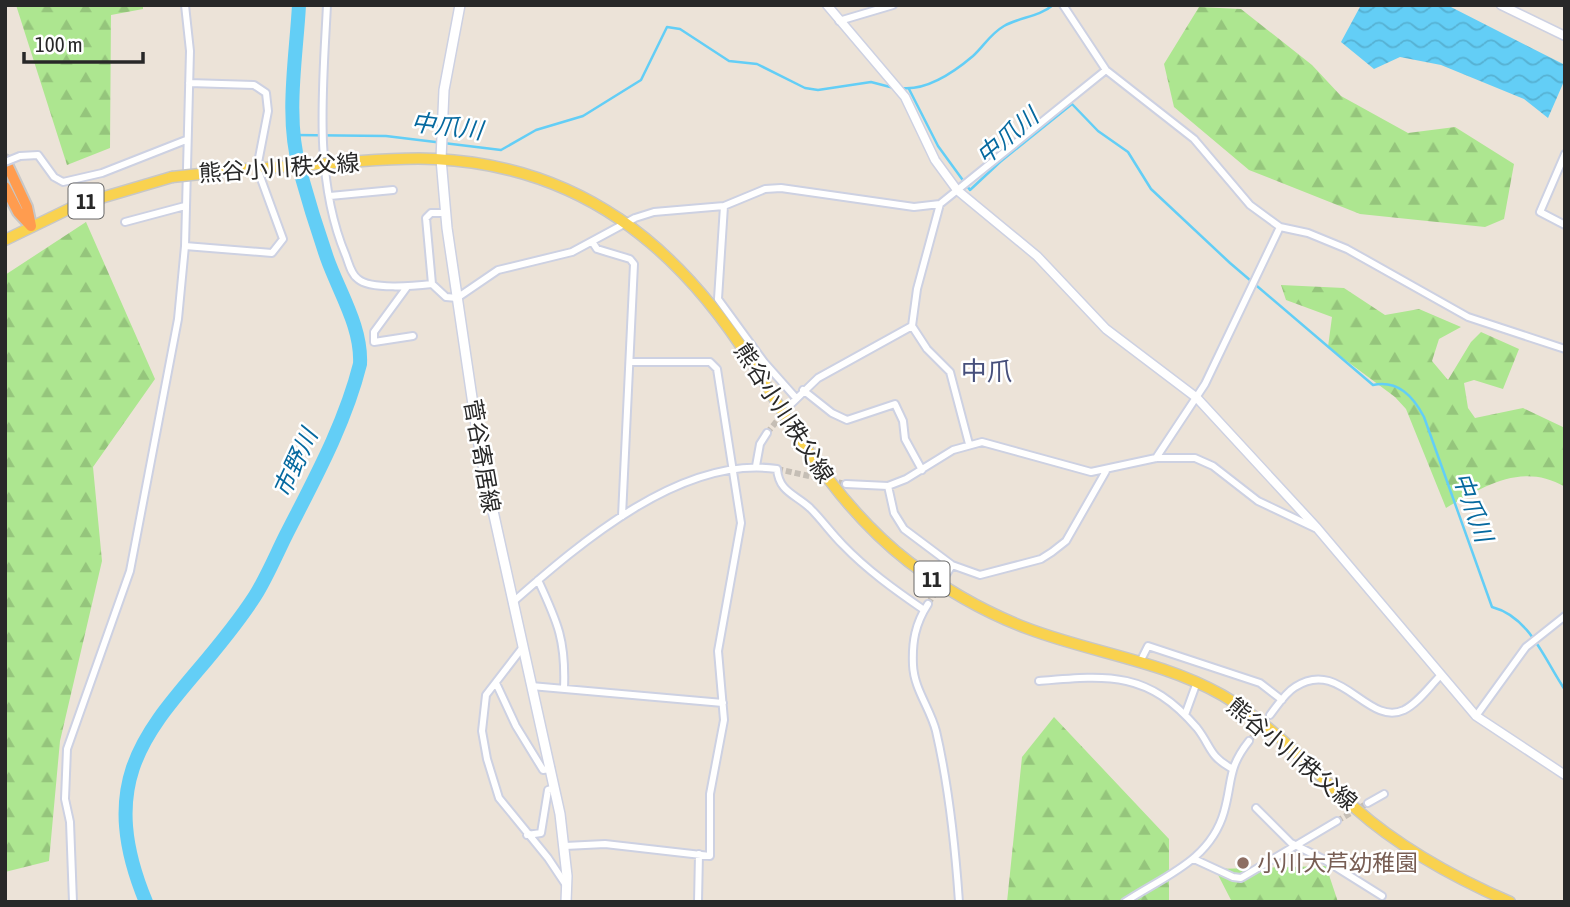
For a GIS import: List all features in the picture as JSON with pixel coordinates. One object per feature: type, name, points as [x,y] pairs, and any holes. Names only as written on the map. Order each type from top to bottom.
[{"type":"highway","points":[[5,161],[27,207],[31,226]]},
{"type":"highway","points":[[5,187],[18,212],[31,226]]},
{"type":"main road","name":"菅谷寄居線","points":[[460,5],[444,90],[441,159],[445,212],[480,452],[555,788],[565,846],[566,902]]},
{"type":"main road","name":"熊谷小川秩父線","points":[[5,240],[107,194],[172,177],[334,163],[441,159],[544,178],[583,195],[627,223],[666,258],[744,351],[823,476],[861,519],[905,559],[939,584],[990,613],[1041,633],[1197,682],[1247,712],[1358,811],[1409,849],[1474,886],[1510,902]]},
{"type":"street","points":[[73,902],[70,822],[65,799],[66,750],[130,571],[178,319],[185,246],[189,83],[185,5]]},
{"type":"street","points":[[327,5],[322,128],[335,230],[356,279],[370,285],[407,287],[432,284]]},
{"type":"street","points":[[827,5],[905,97],[935,160],[957,191],[1037,256],[1106,329],[1197,398],[1317,528],[1476,716],[1565,775]]},
{"type":"street","points":[[839,21],[871,14],[893,5]]},
{"type":"street","points":[[1063,5],[1106,70],[1194,139],[1250,205],[1280,227],[1308,233],[1347,249],[1468,317],[1565,349]]},
{"type":"street","points":[[1501,5],[1565,36]]},
{"type":"street","points":[[445,212],[430,213],[426,218],[432,284],[446,297],[457,298],[498,270],[572,252],[654,212],[724,206],[765,189],[781,188],[914,207],[940,204],[1106,70]]},
{"type":"street","points":[[185,246],[272,253],[283,239],[257,169],[268,111],[266,93],[254,85],[189,83]]},
{"type":"street","points":[[5,161],[20,156],[38,155],[54,177],[63,182],[102,173],[186,140]]},
{"type":"street","points":[[1565,155],[1540,212],[1565,225]]},
{"type":"street","points":[[330,196],[393,190]]},
{"type":"street","points":[[940,204],[917,289],[912,326],[927,349],[950,372],[969,444]]},
{"type":"street","points":[[125,222],[185,206]]},
{"type":"street","points":[[724,206],[718,299],[764,362],[796,398]]},
{"type":"street","points":[[1156,458],[1197,398],[1280,227]]},
{"type":"street","points":[[593,243],[597,249],[630,259],[634,264],[622,516]]},
{"type":"street","points":[[407,287],[373,332],[374,342],[413,336]]},
{"type":"street","points":[[790,405],[803,390],[835,367],[912,326]]},
{"type":"street","points":[[565,846],[605,844],[710,856],[710,794],[724,720],[718,652],[741,523],[733,467],[717,369],[713,364],[630,362]]},
{"type":"street","points":[[803,390],[832,413],[847,420],[895,404],[905,439],[922,470]]},
{"type":"street","points":[[756,466],[760,444],[767,433]]},
{"type":"street","points":[[846,484],[887,486],[969,444],[992,444],[1077,471],[1106,471],[1156,458],[1195,458],[1213,466],[1258,501],[1317,528]]},
{"type":"street","points":[[513,602],[566,555],[622,516],[676,488],[733,467],[777,469],[785,490],[811,510],[843,546],[879,578],[926,607],[915,626],[913,668],[917,686],[935,727],[945,774],[959,902]]},
{"type":"street","points":[[887,486],[894,513],[904,529],[952,565],[980,575],[1041,559],[1066,541],[1106,471]]},
{"type":"street","points":[[946,575],[952,565]]},
{"type":"street","points":[[538,580],[560,629],[566,652],[564,689]]},
{"type":"street","points":[[1476,716],[1526,647],[1565,616]]},
{"type":"street","points":[[523,646],[486,695],[482,707],[486,759],[499,798],[548,858],[566,887]]},
{"type":"street","points":[[1140,662],[1146,649],[1155,646],[1187,661],[1260,683],[1282,700]]},
{"type":"street","points":[[1269,715],[1295,686],[1324,679],[1349,689],[1362,701],[1392,713],[1413,704],[1440,676]]},
{"type":"street","points":[[1040,681],[1112,678],[1161,694],[1199,731],[1215,759],[1231,768]]},
{"type":"street","points":[[1185,715],[1197,682]]},
{"type":"street","points":[[496,683],[516,726],[543,770],[551,769]]},
{"type":"street","points":[[531,686],[723,703]]},
{"type":"street","points":[[1125,902],[1170,877],[1194,859],[1209,843],[1223,814],[1231,768],[1250,741]]},
{"type":"street","points":[[527,835],[541,833],[548,790],[555,788]]},
{"type":"street","points":[[1368,803],[1384,794]]},
{"type":"street","points":[[1256,807],[1295,845],[1382,896]]},
{"type":"street","points":[[1194,859],[1241,878],[1338,821]]},
{"type":"street","points":[[698,902],[699,854]]},
{"type":"green space","points":[[16,5],[143,5],[143,9],[111,15],[110,148],[67,165]]},
{"type":"green space","points":[[1199,7],[1241,9],[1312,65],[1341,96],[1408,133],[1455,127],[1514,164],[1504,219],[1485,227],[1360,214],[1249,170],[1174,107],[1164,64]]},
{"type":"green space","points":[[86,222],[155,379],[93,467],[102,561],[60,741],[49,861],[5,872],[5,275]]},
{"type":"green space","points":[[1281,285],[1344,288],[1385,315],[1419,309],[1461,327],[1439,339],[1432,361],[1448,380],[1471,342],[1481,332],[1519,349],[1503,389],[1474,380],[1464,383],[1468,408],[1475,418],[1523,408],[1565,428],[1565,487],[1549,480],[1519,477],[1489,485],[1446,508],[1406,409],[1395,397],[1328,347],[1332,317],[1286,300]]},
{"type":"green space","points":[[1054,717],[1169,839],[1169,902],[1007,902],[1022,757]]},
{"type":"green space","points":[[1326,866],[1338,902],[1232,902],[1215,869]]},
{"type":"water","points":[[1361,5],[1447,5],[1565,65],[1565,79],[1548,118],[1524,99],[1441,65],[1400,57],[1374,69],[1341,42]]},
{"type":"waterway","name":"市野川","points":[[146,902],[129,849],[126,805],[133,767],[149,734],[227,635],[259,589],[328,451],[360,364],[354,323],[323,247],[296,151],[292,109],[299,5]]},
{"type":"waterway","points":[[901,88],[920,87],[939,80],[973,56],[999,29],[1053,5]]},
{"type":"waterway","name":"中爪川","points":[[293,135],[386,136],[501,150],[536,130],[583,116],[641,80],[667,27],[680,29],[729,61],[757,64],[805,88],[818,90],[871,82],[894,88]]},
{"type":"waterway","name":"中爪川","points":[[909,89],[938,146],[970,190],[1072,104],[1098,131],[1128,152],[1151,189],[1230,263],[1373,385],[1397,387],[1410,396],[1424,417],[1492,607],[1505,612],[1526,629],[1565,690]]},
{"type":"tunnel","points":[[767,433],[790,405]]},
{"type":"tunnel","points":[[777,469],[846,484]]},
{"type":"tunnel","points":[[928,604],[942,582]]},
{"type":"tunnel","points":[[1249,741],[1270,715]]},
{"type":"tunnel","points":[[1337,821],[1368,803]]},
{"type":"place","name":"小川大芦幼稚園","points":[[1243,863]]},
{"type":"district","name":"中爪","points":[[987,371]]}]
